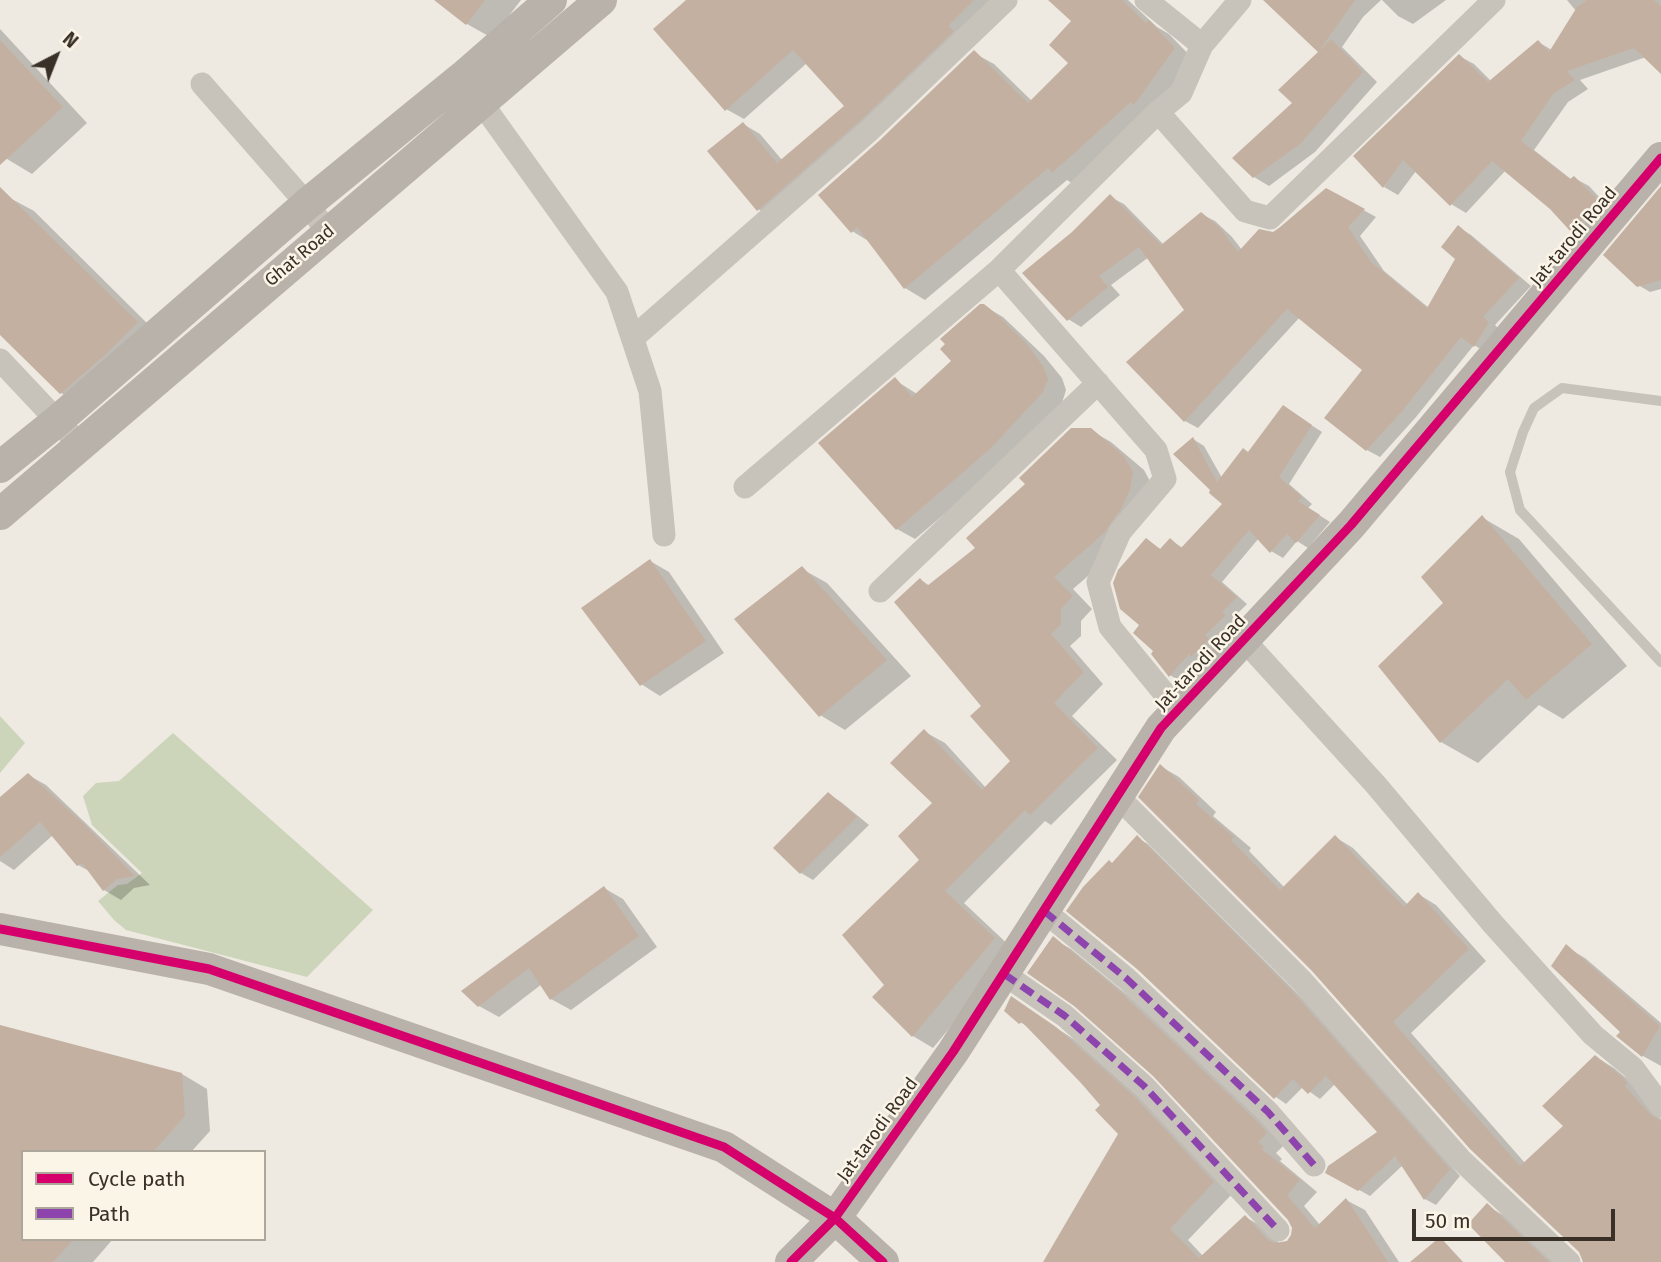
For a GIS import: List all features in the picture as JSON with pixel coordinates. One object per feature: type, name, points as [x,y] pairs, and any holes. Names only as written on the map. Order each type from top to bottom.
[{"type":"street","name":"Ghat Road","points":[[0,467],[56,422],[307,204],[464,76],[551,0]]},
{"type":"street","name":"Ghat Road","points":[[0,514],[601,0]]},
{"type":"street","points":[[633,338],[870,130],[1006,0]]},
{"type":"street","points":[[1146,0],[1202,45]]},
{"type":"street","points":[[745,487],[999,270],[1181,93],[1202,45],[1240,0]]},
{"type":"street","points":[[1158,113],[1245,211],[1270,218],[1494,0]]},
{"type":"street","points":[[464,76],[481,104],[617,292],[650,391],[664,535]]},
{"type":"street","points":[[202,84],[307,204],[328,232]]},
{"type":"street","name":"Jat-tarodi Road","points":[[791,1262],[835,1218],[953,1052],[1161,728],[1351,525],[1661,158]]},
{"type":"street","points":[[999,270],[1156,450],[1164,479],[1120,532],[1098,582],[1110,627],[1178,710]]},
{"type":"street","points":[[0,360],[80,445]]},
{"type":"street","points":[[880,591],[1098,383]]},
{"type":"street","points":[[1244,640],[1376,785],[1493,924],[1593,1035],[1633,1068],[1661,1106]]},
{"type":"street","points":[[1117,796],[1302,981],[1460,1159],[1570,1262]]},
{"type":"street","points":[[1044,911],[1128,979],[1268,1112],[1314,1165]]},
{"type":"street","points":[[0,929],[209,969],[724,1147],[835,1218],[883,1262]]},
{"type":"street","points":[[1004,974],[1065,1016],[1144,1086],[1278,1230]]},
{"type":"lane","points":[[1661,401],[1562,388],[1534,408],[1510,472],[1520,510],[1661,662]]},
{"type":"green space","points":[[0,716],[25,743],[0,773]]},
{"type":"green space","points":[[173,733],[373,910],[307,977],[126,930],[98,901],[118,885],[127,884],[142,873],[92,825],[83,796],[96,783],[119,781]]},
{"type":"building","points":[[434,0],[485,0],[466,25]]},
{"type":"building","points":[[686,0],[974,0],[948,26],[954,31],[861,120],[757,211],[707,151],[743,122],[777,163],[844,106],[793,50],[725,111],[653,29]]},
{"type":"building","points":[[1048,0],[1122,0],[1146,23],[1149,20],[1175,48],[1134,105],[1131,102],[1052,173],[1048,168],[904,289],[857,227],[851,233],[818,195],[974,50],[1028,103],[1068,63],[1049,45],[1071,21]]},
{"type":"building","points":[[1263,0],[1355,0],[1319,51],[1331,39],[1363,72],[1300,144],[1253,178],[1232,158],[1292,103],[1278,90],[1318,52]]},
{"type":"building","points":[[1587,0],[1654,0],[1661,6],[1661,74],[1634,48],[1567,71],[1575,80],[1553,94],[1521,141],[1570,179],[1574,176],[1600,202],[1571,232],[1550,209],[1492,161],[1450,206],[1403,160],[1383,188],[1353,156],[1459,54],[1488,82],[1538,40],[1549,52],[1577,7]]},
{"type":"building","points":[[0,40],[63,107],[0,165]]},
{"type":"building","points":[[1661,186],[1661,280],[1637,287],[1603,255]]},
{"type":"building","points":[[0,187],[138,322],[60,394],[0,335]]},
{"type":"building","points":[[1326,188],[1365,209],[1348,227],[1371,262],[1427,308],[1455,259],[1441,247],[1458,225],[1519,278],[1483,317],[1489,322],[1474,347],[1461,337],[1403,410],[1366,451],[1324,418],[1362,370],[1287,309],[1184,422],[1126,362],[1184,310],[1139,247],[1099,276],[1108,287],[1067,321],[1022,273],[1072,232],[1110,194],[1161,245],[1201,212],[1219,227],[1238,252],[1259,229],[1273,232]]},
{"type":"building","points":[[980,304],[994,312],[1026,343],[1043,366],[1048,379],[1043,392],[990,449],[896,530],[818,443],[895,377],[912,397],[951,361],[940,349],[945,344],[940,339]]},
{"type":"building","points":[[1283,405],[1312,425],[1279,477],[1302,497],[1298,501],[1320,515],[1296,543],[1287,534],[1270,553],[1249,530],[1211,575],[1237,597],[1222,612],[1226,615],[1205,635],[1209,639],[1191,657],[1189,654],[1169,677],[1151,654],[1153,651],[1133,633],[1139,625],[1120,609],[1113,583],[1118,570],[1146,538],[1160,549],[1170,538],[1181,548],[1222,504],[1173,454],[1193,437],[1217,482],[1243,448],[1248,452]]},
{"type":"building","points":[[1071,428],[1091,428],[1124,456],[1133,472],[1130,490],[1121,509],[1104,533],[1054,577],[1073,596],[1061,609],[1061,624],[1051,634],[1084,672],[1054,703],[1098,748],[1030,815],[1025,810],[945,891],[995,938],[912,1037],[872,997],[884,985],[842,935],[919,860],[898,836],[932,803],[890,763],[924,729],[982,790],[1010,761],[970,716],[981,706],[894,602],[920,578],[927,586],[975,548],[966,538],[1025,484],[1019,478]]},
{"type":"building","points":[[1482,515],[1592,644],[1526,700],[1508,679],[1440,743],[1378,666],[1443,603],[1421,577]]},
{"type":"building","points":[[650,559],[706,641],[640,686],[581,608]]},
{"type":"building","points":[[802,566],[887,660],[819,717],[734,619]]},
{"type":"building","points":[[1160,764],[1199,800],[1196,804],[1234,837],[1231,840],[1280,890],[1335,835],[1404,907],[1418,892],[1469,949],[1393,1022],[1520,1166],[1563,1126],[1542,1106],[1595,1055],[1623,1078],[1627,1083],[1625,1086],[1650,1114],[1661,1121],[1661,1262],[1583,1262],[1579,1252],[1470,1149],[1312,971],[1138,797]]},
{"type":"building","points":[[28,773],[135,876],[117,879],[103,891],[82,863],[77,866],[40,822],[0,857],[0,797]]},
{"type":"building","points":[[828,792],[857,817],[800,874],[773,848]]},
{"type":"building","points":[[1137,835],[1292,991],[1450,1169],[1424,1200],[1395,1156],[1358,1191],[1325,1173],[1328,1166],[1377,1132],[1326,1076],[1308,1094],[1293,1079],[1274,1099],[1137,969],[1066,911],[1083,887],[1109,860],[1112,863]]},
{"type":"building","points":[[604,886],[639,936],[550,1000],[529,968],[478,1007],[461,991]]},
{"type":"building","points":[[1053,936],[1118,990],[1258,1122],[1267,1133],[1258,1142],[1264,1147],[1262,1149],[1300,1180],[1287,1195],[1315,1228],[1346,1198],[1388,1262],[1043,1262],[1118,1134],[1095,1110],[1100,1105],[1081,1083],[1022,1022],[1019,1024],[1004,1011],[1011,996],[1056,1027],[1134,1096],[1214,1182],[1170,1229],[1199,1258],[1245,1215],[1268,1240],[1275,1243],[1287,1241],[1292,1228],[1288,1220],[1153,1076],[1074,1006],[1027,973]]},
{"type":"building","points":[[1566,944],[1660,1026],[1642,1057],[1616,1036],[1620,1032],[1551,966]]},
{"type":"building","points":[[0,1025],[182,1073],[185,1116],[155,1150],[21,1150],[21,1241],[72,1241],[53,1262],[0,1262]]},
{"type":"building","points":[[1487,1203],[1549,1262],[1505,1262],[1468,1224]]},
{"type":"building","points":[[1440,1237],[1463,1262],[1410,1262]]},
{"type":"marked path","points":[[1044,911],[1127,979],[1268,1112],[1314,1165]]},
{"type":"marked path","points":[[1004,974],[1065,1016],[1144,1086],[1278,1230]]},
{"type":"cycle path","points":[[791,1262],[835,1218],[953,1052],[1161,728],[1351,525],[1661,158]]},
{"type":"cycle path","points":[[0,929],[209,969],[724,1147],[835,1218],[883,1262]]}]
